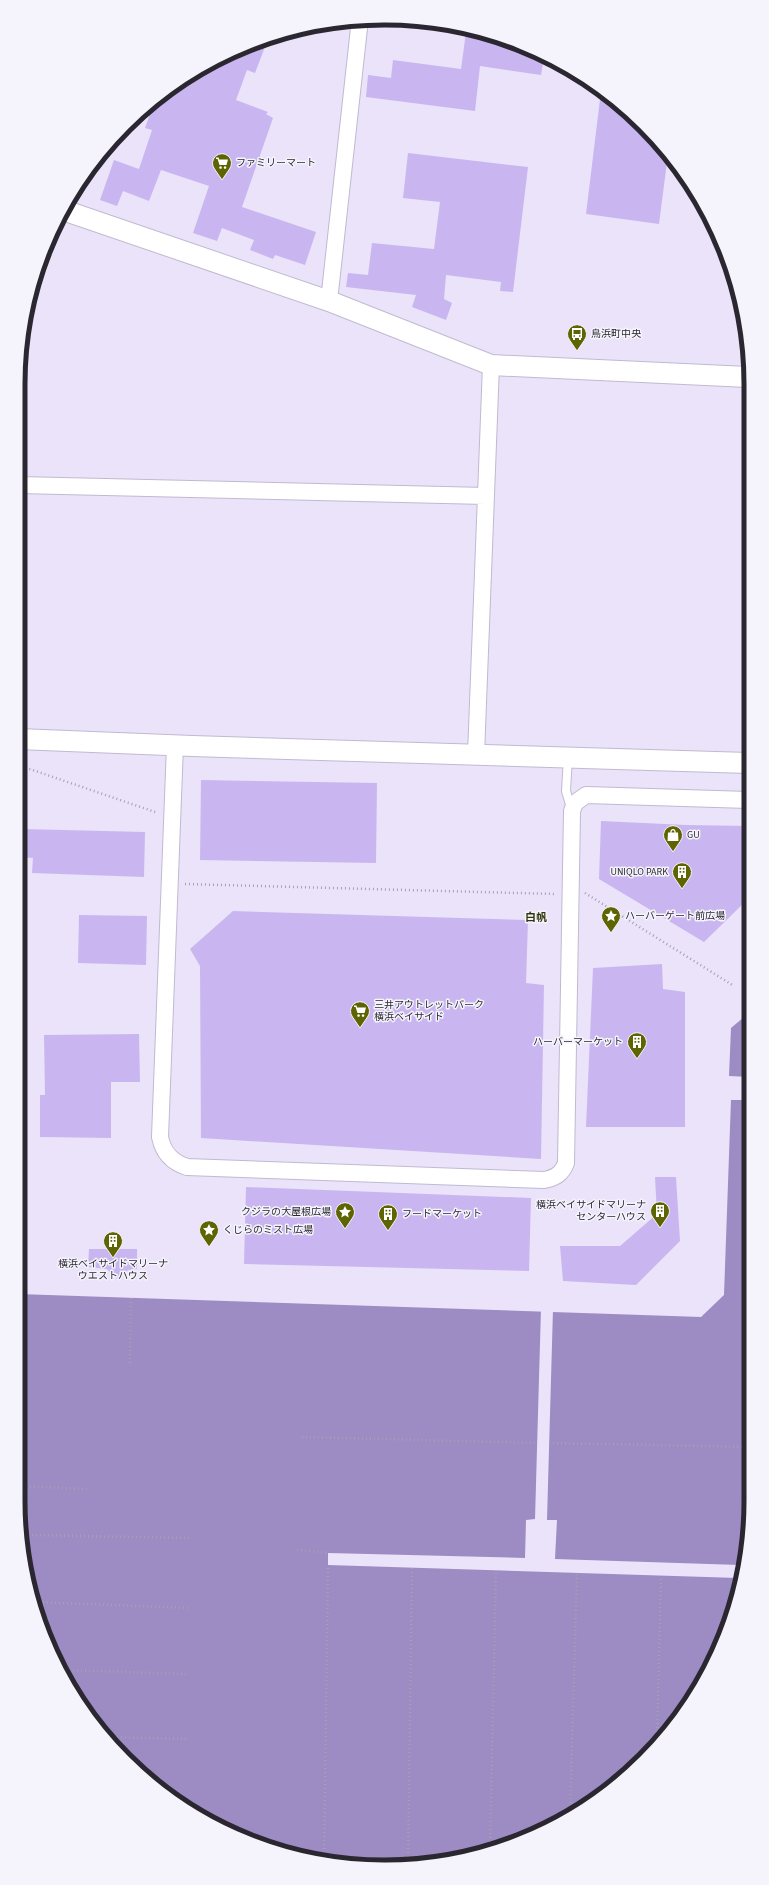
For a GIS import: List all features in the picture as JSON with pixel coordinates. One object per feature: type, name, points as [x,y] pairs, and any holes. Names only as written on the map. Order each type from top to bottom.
[{"type":"street","points":[[329,301],[359,26]]},
{"type":"street","points":[[69,212],[329,301],[491,365],[744,377]]},
{"type":"street","points":[[476,755],[491,365]]},
{"type":"street","points":[[25,485],[486,496]]},
{"type":"street","points":[[25,739],[744,763]]},
{"type":"street","points":[[175,745],[160,1137],[162,1148],[170,1158],[178,1164],[186,1167],[544,1180],[555,1178],[564,1169],[566,1163],[572,811],[575,803],[586,795],[744,800]]},
{"type":"lane","points":[[568,757],[566,791],[572,811]]},
{"type":"path","points":[[25,767],[162,815]]},
{"type":"path","points":[[180,883],[560,894]]},
{"type":"path","points":[[583,898],[583,892],[734,986]]},
{"type":"path","points":[[130,1363],[131,1297]]},
{"type":"path","points":[[302,1437],[537,1443]]},
{"type":"path","points":[[549,1443],[744,1447]]},
{"type":"path","points":[[25,1486],[87,1489]]},
{"type":"path","points":[[27,1535],[191,1538]]},
{"type":"path","points":[[297,1550],[328,1553]]},
{"type":"path","points":[[324,1855],[328,1565]]},
{"type":"path","points":[[408,1859],[412,1568]]},
{"type":"path","points":[[490,1844],[496,1571]]},
{"type":"path","points":[[570,1808],[577,1573]]},
{"type":"path","points":[[657,1735],[662,1576]]},
{"type":"path","points":[[40,1602],[189,1608]]},
{"type":"path","points":[[68,1670],[187,1674]]},
{"type":"path","points":[[113,1737],[186,1739]]},
{"type":"shaded area","points":[[744,1017],[744,1077],[729,1076],[731,1028]]},
{"type":"shaded area","points":[[731,1100],[744,1100],[744,1500],[741,1547],[732,1594],[717,1638],[707,1660],[696,1680],[670,1719],[655,1738],[622,1771],[603,1786],[564,1812],[522,1833],[500,1841],[478,1848],[431,1857],[384,1860],[361,1859],[338,1857],[291,1848],[247,1833],[225,1823],[205,1812],[166,1786],[147,1771],[114,1738],[99,1719],[73,1680],[52,1638],[44,1616],[37,1594],[28,1547],[25,1500],[25,1294],[701,1317],[724,1295]]},
{"type":"pier","points":[[541,1308],[553,1309],[547,1520],[557,1520],[555,1559],[738,1565],[735,1578],[328,1565],[328,1553],[525,1558],[526,1520],[535,1519]]},
{"type":"building","points":[[466,34],[500,44],[543,62],[541,75],[480,66],[475,111],[366,97],[368,75],[391,78],[393,60],[461,69]]},
{"type":"building","points":[[266,45],[255,73],[247,70],[236,100],[268,112],[266,114],[273,118],[242,207],[316,232],[305,265],[275,255],[273,259],[250,250],[254,240],[222,228],[217,241],[193,233],[209,186],[161,170],[149,201],[123,191],[117,206],[100,200],[114,160],[139,169],[152,130],[145,128],[151,111],[166,99],[205,73],[225,62]]},
{"type":"building","points":[[600,97],[622,114],[639,130],[667,162],[659,224],[586,214]]},
{"type":"building","points":[[408,153],[528,167],[513,292],[500,291],[501,282],[446,275],[444,299],[452,303],[446,320],[412,307],[416,295],[346,287],[348,273],[368,275],[372,243],[434,249],[440,202],[403,198]]},
{"type":"building","points":[[201,780],[377,783],[376,863],[200,860]]},
{"type":"building","name":"UNIQLO PARK","points":[[601,821],[744,826],[744,903],[704,942],[599,879]]},
{"type":"building","points":[[25,829],[145,832],[144,877],[32,873],[33,858],[25,857]]},
{"type":"building","name":"三井アウトレットパーク 横浜ベイサイド","points":[[233,911],[528,920],[526,983],[544,985],[541,1159],[201,1138],[200,966],[190,949]]},
{"type":"building","points":[[79,915],[147,916],[146,965],[78,963]]},
{"type":"building","name":"ハーバーマーケット","points":[[662,964],[663,989],[685,992],[685,1127],[586,1127],[593,968]]},
{"type":"building","points":[[139,1034],[140,1082],[111,1082],[111,1138],[40,1137],[40,1095],[45,1095],[44,1035]]},
{"type":"building","name":"横浜ベイサイドマリーナ センターハウス","points":[[655,1177],[676,1177],[680,1241],[636,1285],[563,1281],[560,1246],[620,1246],[657,1214]]},
{"type":"building","name":"フードマーケット","points":[[246,1187],[531,1198],[529,1271],[244,1264]]},
{"type":"building","name":"横浜ベイサイドマリーナ ウエストハウス","points":[[89,1249],[137,1249],[137,1269],[128,1270],[117,1279],[107,1269],[88,1267]]},
{"type":"place","name":"ファミリーマート","points":[[222,180]]},
{"type":"place","name":"鳥浜町中央","points":[[577,351]]},
{"type":"place","name":"GU","points":[[673,852]]},
{"type":"place","name":"UNIQLO PARK","points":[[682,889]]},
{"type":"place","name":"ハーバーゲート前広場","points":[[611,933]]},
{"type":"place","name":"三井アウトレットパーク 横浜ベイサイド","points":[[360,1028]]},
{"type":"place","name":"ハーバーマーケット","points":[[637,1059]]},
{"type":"place","name":"横浜ベイサイドマリーナ センターハウス","points":[[660,1228]]},
{"type":"place","name":"クジラの大屋根広場","points":[[345,1229]]},
{"type":"place","name":"フードマーケット","points":[[388,1231]]},
{"type":"place","name":"くじらのミスト広場","points":[[209,1247]]},
{"type":"place","name":"横浜ベイサイドマリーナ ウエストハウス","points":[[113,1258]]},
{"type":"district","name":"白帆","points":[[536,917]]}]
